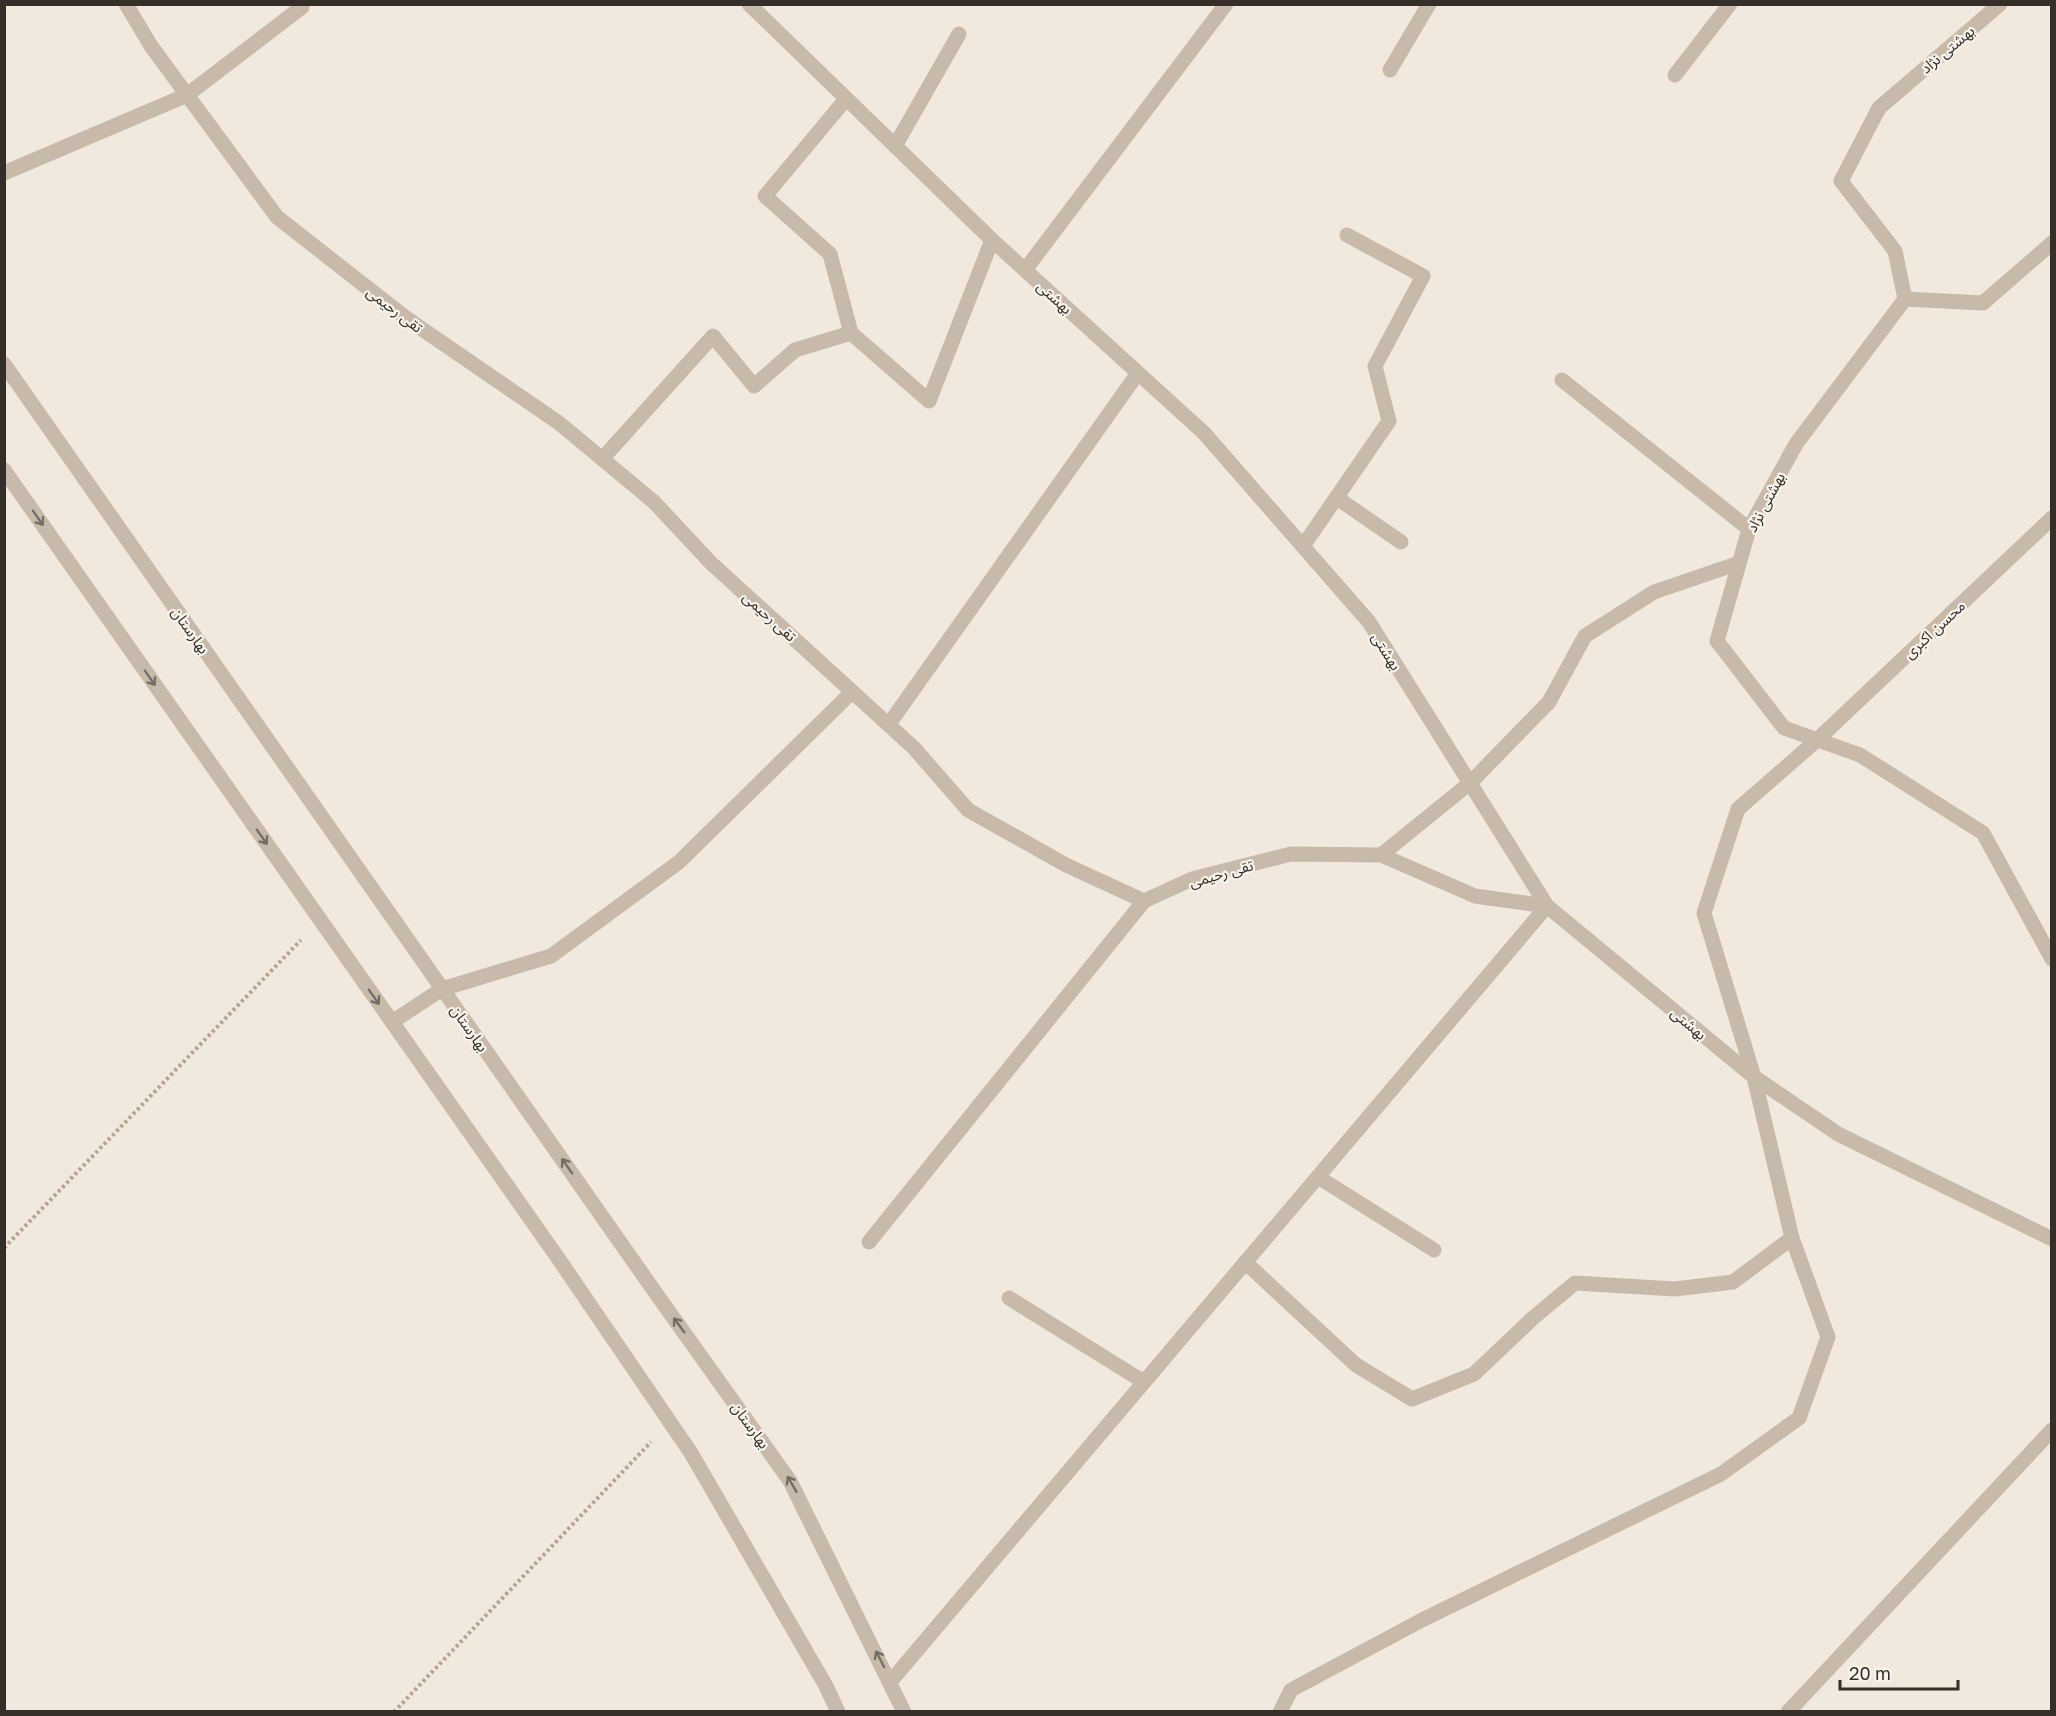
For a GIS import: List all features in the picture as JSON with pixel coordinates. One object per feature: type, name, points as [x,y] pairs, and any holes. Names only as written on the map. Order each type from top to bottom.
[{"type":"street","name":"تقی رحیمی","points":[[126,4],[151,46],[277,217],[406,318],[559,423],[654,502],[711,563],[914,748],[968,810],[1066,865],[1144,901],[1192,879],[1291,854],[1381,855],[1475,896],[1547,906]]},
{"type":"street","name":"بهشتی","points":[[749,4],[992,240],[1204,433],[1369,622],[1547,906],[1754,1077],[1838,1134],[2052,1239]]},
{"type":"street","points":[[1024,270],[1226,4]]},
{"type":"street","points":[[1390,70],[1429,4]]},
{"type":"street","points":[[1675,75],[1730,4]]},
{"type":"street","name":"بهشتی نژاد","points":[[2000,4],[1879,108],[1841,181],[1895,251],[1905,299],[1796,444],[1749,529],[1717,640],[1784,728],[1860,755],[1983,833],[2052,959]]},
{"type":"street","points":[[4,173],[187,95],[302,7]]},
{"type":"street","points":[[895,146],[959,34]]},
{"type":"street","points":[[846,99],[765,196],[831,254],[851,333],[929,401],[992,240]]},
{"type":"street","points":[[1303,546],[1389,421],[1375,366],[1424,276],[1347,235]]},
{"type":"street","points":[[1905,299],[1983,303],[2052,243]]},
{"type":"street","points":[[602,459],[713,336],[754,386],[795,350],[851,333]]},
{"type":"street","name":"بهارستان","points":[[4,364],[790,1481],[891,1681],[904,1712]]},
{"type":"street","points":[[888,724],[1138,373]]},
{"type":"street","points":[[1562,380],[1749,529]]},
{"type":"street","points":[[4,470],[670,1421],[691,1453],[826,1686],[838,1712]]},
{"type":"street","points":[[1336,498],[1401,542]]},
{"type":"street","name":"محسن اکبری","points":[[1280,1712],[1291,1690],[1422,1620],[1720,1474],[1798,1418],[1828,1337],[1792,1238],[1754,1077],[1704,913],[1738,809],[1817,740],[2052,518]]},
{"type":"street","points":[[1381,855],[1470,783],[1549,702],[1585,636],[1654,592],[1739,563]]},
{"type":"street","points":[[392,1022],[442,988],[551,957],[679,862],[852,692]]},
{"type":"street","points":[[869,1242],[1144,901]]},
{"type":"street","points":[[891,1681],[1547,906]]},
{"type":"street","points":[[1318,1177],[1434,1250]]},
{"type":"street","points":[[1245,1262],[1356,1365],[1413,1399],[1474,1374],[1533,1318],[1575,1283],[1675,1289],[1733,1282],[1792,1238]]},
{"type":"street","points":[[1009,1298],[1144,1382]]},
{"type":"street","points":[[1788,1712],[2052,1430]]},
{"type":"path","points":[[4,1248],[320,920]]},
{"type":"path","points":[[394,1712],[670,1421]]}]
